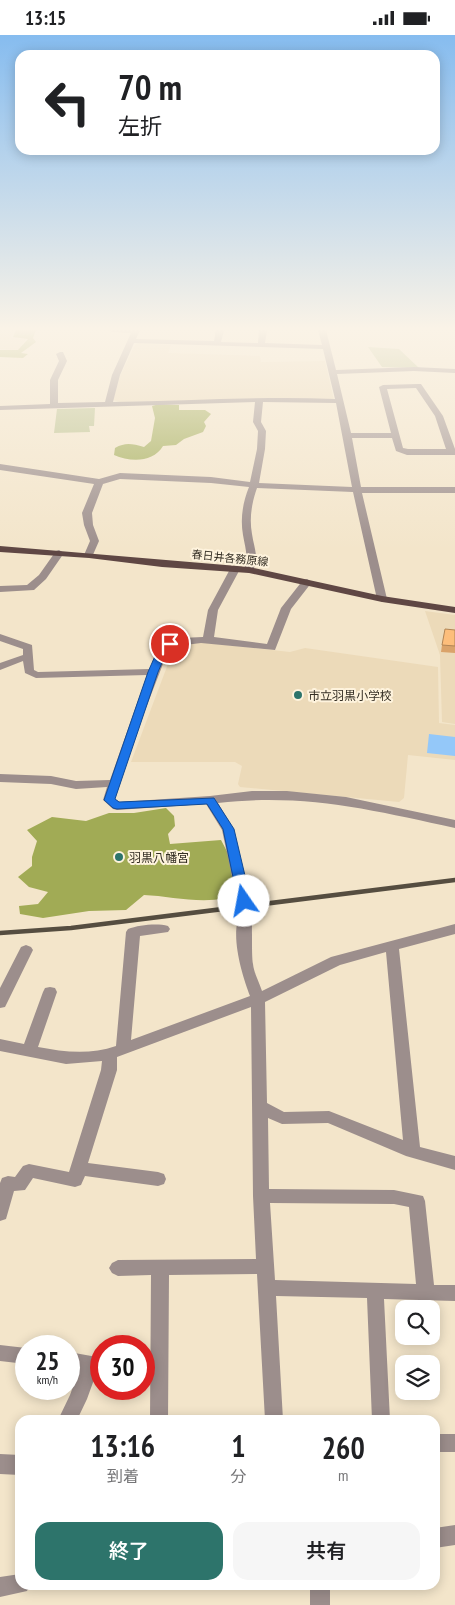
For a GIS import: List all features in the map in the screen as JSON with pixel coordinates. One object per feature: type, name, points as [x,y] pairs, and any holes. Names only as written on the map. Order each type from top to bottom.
[{"type":"main road","name":"春日井各務原線","points":[[0,549],[88,555],[249,571],[382,599],[455,610]]},
{"type":"street","points":[[0,408],[145,403]]},
{"type":"street","points":[[249,571],[252,551],[247,533],[247,503],[254,485],[262,431],[257,422],[259,403]]},
{"type":"street","points":[[340,403],[372,565],[382,599]]},
{"type":"street","points":[[387,403],[399,449],[407,452],[453,452],[446,420],[433,403]]},
{"type":"street","points":[[347,436],[395,435]]},
{"type":"street","points":[[0,467],[99,482],[120,476],[357,490],[455,490]]},
{"type":"street","points":[[88,555],[95,545],[95,537],[89,526],[87,514],[99,482]]},
{"type":"street","points":[[0,589],[30,589],[43,577],[59,553]]},
{"type":"street","points":[[208,641],[213,610],[234,571]]},
{"type":"street","points":[[307,582],[286,608],[271,648],[208,641],[170,644],[163,649],[153,672],[109,800],[117,806],[210,801],[252,795],[297,796],[346,801],[455,824]]},
{"type":"street","points":[[0,637],[28,647],[28,671],[36,675],[153,672]]},
{"type":"street","points":[[0,667],[18,659],[29,657]]},
{"type":"street","points":[[0,778],[51,780],[76,785],[115,783]]},
{"type":"street","points":[[210,801],[228,829],[245,908],[246,965],[258,999],[261,1196],[274,1415]]},
{"type":"street","points":[[0,1213],[4,1182],[19,1185],[29,1171],[75,1180],[108,1070],[116,1052],[132,932],[163,929]]},
{"type":"street","points":[[0,1045],[66,1058],[84,1058],[116,1052],[258,999],[336,961],[455,929]]},
{"type":"street","points":[[392,945],[412,1151]]},
{"type":"street","points":[[0,1003],[26,950]]},
{"type":"street","points":[[29,1051],[50,992]]},
{"type":"street","points":[[260,1106],[282,1118],[329,1117],[412,1151],[455,1163]]},
{"type":"street","points":[[78,1168],[158,1179]]},
{"type":"street","points":[[261,1196],[394,1197],[417,1201],[426,1292]]},
{"type":"street","points":[[118,1268],[264,1266]]},
{"type":"street","points":[[159,1415],[160,1268]]},
{"type":"street","points":[[265,1288],[455,1293]]},
{"type":"street","points":[[375,1291],[381,1415]]},
{"type":"street","points":[[0,1353],[15,1355]]},
{"type":"street","points":[[80,1362],[92,1363],[80,1394]]},
{"type":"street","points":[[70,1415],[77,1400]]},
{"type":"street","points":[[440,1443],[455,1443]]},
{"type":"street","points":[[440,1536],[455,1535]]},
{"type":"street","points":[[0,1587],[15,1585]]},
{"type":"street","points":[[320,1590],[320,1605]]},
{"type":"shaded area","points":[[425,611],[455,615],[455,724],[442,722],[440,655]]},
{"type":"shaded area","name":"市立羽黒小学校","points":[[198,642],[290,652],[305,648],[438,667],[439,723],[455,725],[455,760],[408,755],[404,798],[399,802],[240,787],[238,784],[242,766],[235,762],[131,762],[174,648]]},
{"type":"green space","points":[[159,404],[179,405],[179,410],[205,410],[211,414],[204,422],[206,426],[203,432],[184,439],[176,445],[163,446],[153,456],[134,460],[114,455],[115,448],[119,446],[129,444],[144,447],[151,441],[155,418],[152,406]]},
{"type":"green space","points":[[95,408],[94,426],[89,426],[90,432],[54,433],[57,409]]},
{"type":"green space","points":[[166,808],[174,816],[175,826],[168,834],[170,844],[221,840],[231,859],[231,873],[237,889],[230,896],[215,900],[205,900],[144,895],[126,910],[89,911],[43,918],[20,914],[19,906],[38,904],[48,892],[29,887],[18,877],[32,866],[32,857],[37,841],[27,830],[52,817],[86,821],[109,813],[134,813]]},
{"type":"water","points":[[429,734],[455,737],[455,756],[427,753]]},
{"type":"building","points":[[445,629],[455,630],[455,646],[442,645]]},
{"type":"railway","points":[[0,933],[71,928],[455,880]]},
{"type":"place","name":"市立羽黒小学校","points":[[298,695]]},
{"type":"place","name":"羽黒八幡宮","points":[[119,857]]},
{"type":"route","points":[[170,644],[163,649],[153,672],[109,800],[117,806],[210,801],[228,829],[233,844],[244,901]]}]
